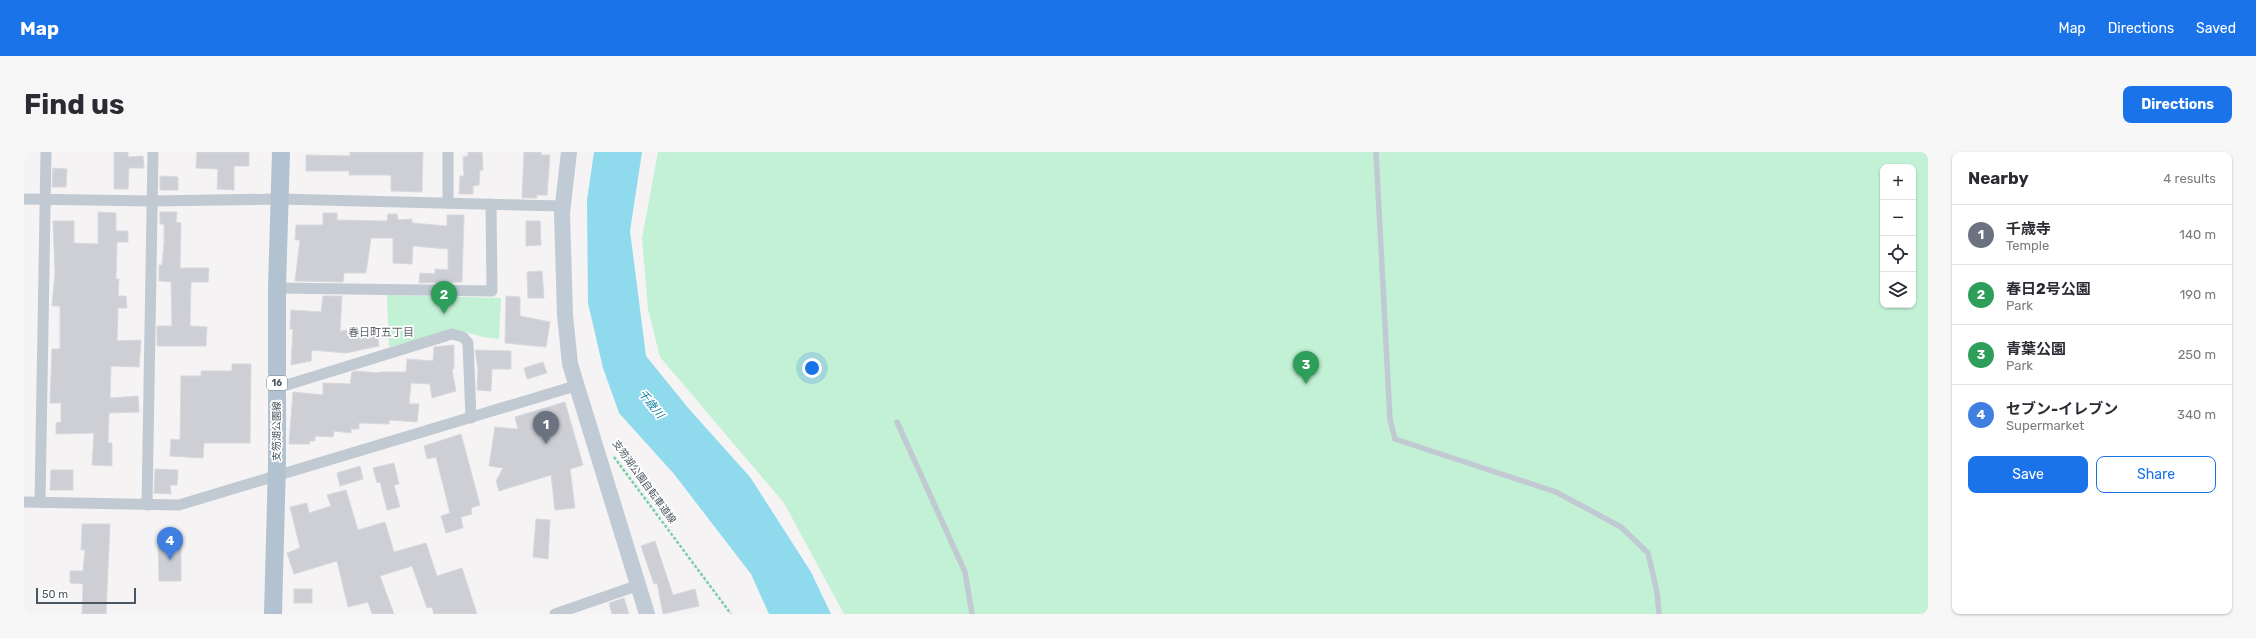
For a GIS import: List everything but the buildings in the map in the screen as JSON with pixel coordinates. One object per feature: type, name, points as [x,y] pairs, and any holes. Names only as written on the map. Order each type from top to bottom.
[{"type":"main road","name":"支笏湖公園線","points":[[273,614],[277,477],[277,288],[281,152]]},
{"type":"street","points":[[40,502],[46,152]]},
{"type":"street","points":[[147,505],[153,152]]},
{"type":"street","points":[[448,152],[448,203]]},
{"type":"street","points":[[569,152],[563,206],[565,315],[570,364],[575,386],[647,614]]},
{"type":"street","points":[[24,199],[152,201],[280,199],[563,206]]},
{"type":"street","points":[[277,288],[492,291],[491,204]]},
{"type":"street","points":[[277,388],[452,334],[463,337],[468,343],[471,418]]},
{"type":"street","points":[[24,502],[179,505],[277,477],[575,386]]},
{"type":"street","points":[[556,614],[639,585]]},
{"type":"lane","points":[[1376,152],[1390,420],[1394,439],[1556,492],[1620,527],[1648,553],[1657,592],[1659,614]]},
{"type":"lane","points":[[897,422],[965,572],[972,614]]},
{"type":"path","name":"支笏湖公園自転車道線","points":[[610,452],[731,614]]},
{"type":"green space","points":[[658,152],[1928,152],[1928,614],[844,614],[784,503],[660,357],[648,309],[642,238]]},
{"type":"green space","points":[[387,295],[501,298],[499,339],[483,337],[458,330],[389,347]]},
{"type":"water","name":"千歳川","points":[[594,152],[642,152],[630,231],[646,356],[689,409],[750,477],[811,572],[831,614],[769,614],[751,574],[674,474],[619,413],[603,368],[588,303],[587,200]]},
{"type":"place","name":"春日2号公園","points":[[444,314]]},
{"type":"place","name":"青葉公園","points":[[1306,384]]},
{"type":"place","name":"千歳寺","points":[[546,444]]},
{"type":"place","name":"セブン-イレブン","points":[[170,560]]},
{"type":"district","name":"春日町五丁目","points":[[381,332]]}]
